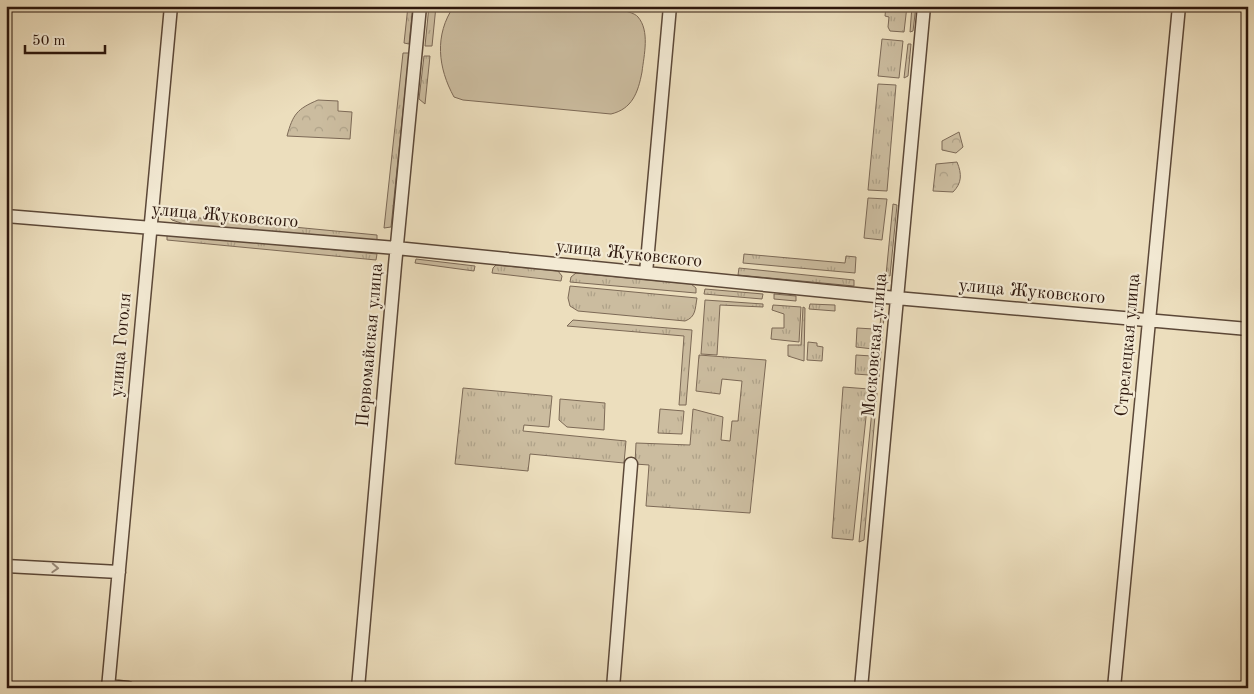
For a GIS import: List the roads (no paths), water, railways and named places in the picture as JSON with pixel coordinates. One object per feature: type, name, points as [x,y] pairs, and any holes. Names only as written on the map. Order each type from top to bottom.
[{"type":"street","name":"улица Гоголя","points":[[108,687],[149,227],[171,6]]},
{"type":"street","name":"Первомайская улица","points":[[358,688],[396,248],[420,6]]},
{"type":"street","points":[[646,273],[670,6]]},
{"type":"street","name":"Московская улица","points":[[861,688],[924,6]]},
{"type":"street","name":"Стрелецкая улица","points":[[1114,688],[1179,6]]},
{"type":"street","name":"улица Жуковского","points":[[6,216],[396,248],[896,298],[1248,329]]},
{"type":"street","points":[[613,688],[630,464]]},
{"type":"street","points":[[6,566],[119,572]]},
{"type":"street","points":[[108,687],[128,688]]}]
